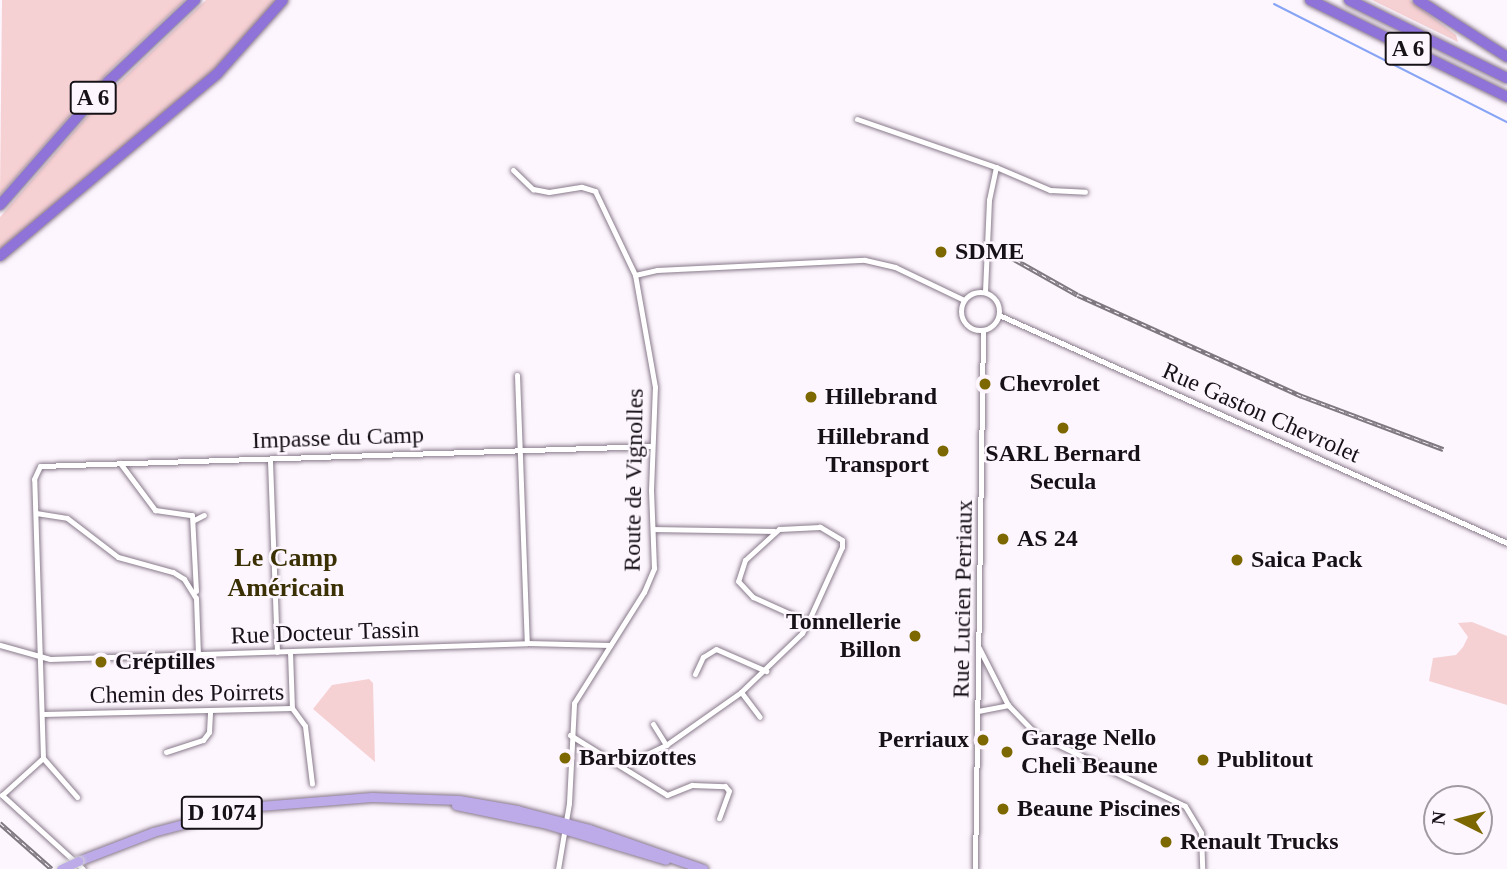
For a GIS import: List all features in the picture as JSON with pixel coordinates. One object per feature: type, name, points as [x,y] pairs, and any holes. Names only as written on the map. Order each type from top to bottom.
[{"type":"highway","name":"A 6","points":[[0,205],[108,82],[195,0]]},
{"type":"highway","points":[[0,256],[217,75],[282,0]]},
{"type":"highway","name":"A 6","points":[[1310,0],[1507,97]]},
{"type":"highway","points":[[1349,0],[1507,78]]},
{"type":"highway","name":"A 6","points":[[1418,0],[1507,57]]},
{"type":"main road","name":"D 1074","points":[[61,869],[80,865],[153,832],[247,807],[317,799],[435,800],[485,804],[703,869]]},
{"type":"street","points":[[857,119],[996,167],[1051,190],[1086,192]]},
{"type":"street","points":[[985,292],[989,200],[996,167]]},
{"type":"street","name":"Route de Vignolles","points":[[513,170],[533,189],[549,192],[582,187],[595,191],[636,278],[654,374],[654,568],[574,703],[566,826],[558,869]]},
{"type":"street","points":[[636,278],[657,270],[865,260],[895,267],[964,300],[985,292]]},
{"type":"street","points":[[964,300],[962,318],[970,328],[983,330],[994,325],[999,314],[995,298],[985,292]]},
{"type":"street","name":"Rue Gaston Chevrolet","points":[[999,314],[1507,543]]},
{"type":"street","name":"Rue Lucien Perriaux","points":[[975,869],[983,330]]},
{"type":"street","points":[[517,374],[527,643]]},
{"type":"street","name":"Impasse du Camp","points":[[36,513],[34,479],[37,469],[44,465],[270,461],[302,456],[652,446]]},
{"type":"street","points":[[270,461],[277,652]]},
{"type":"street","points":[[120,463],[155,510],[187,511],[194,520],[198,654]]},
{"type":"street","points":[[77,797],[43,758],[36,513],[67,518],[131,563],[173,572],[188,584],[196,598]]},
{"type":"street","points":[[194,520],[204,515]]},
{"type":"street","points":[[624,765],[666,745],[766,671],[808,622],[842,540],[826,528],[789,528],[774,531],[653,529]]},
{"type":"street","points":[[774,531],[745,560],[738,581],[753,597],[808,622]]},
{"type":"street","name":"Rue Docteur Tassin","points":[[0,645],[40,659],[527,643],[610,645]]},
{"type":"street","points":[[979,648],[1008,705],[1049,743],[1185,806],[1201,833],[1202,869]]},
{"type":"street","points":[[695,674],[703,657],[716,649],[766,671]]},
{"type":"street","points":[[290,652],[292,708]]},
{"type":"street","points":[[741,692],[760,717]]},
{"type":"street","points":[[978,711],[1008,705]]},
{"type":"street","name":"Chemin des Poirrets","points":[[43,714],[292,708],[305,726],[312,784]]},
{"type":"street","points":[[166,752],[203,740],[210,727],[210,710]]},
{"type":"street","points":[[653,724],[666,745]]},
{"type":"street","points":[[570,735],[624,765],[667,795],[692,785],[725,786],[729,791],[719,818]]},
{"type":"street","points":[[43,758],[2,795],[80,865]]},
{"type":"shaded area","points":[[2,0],[185,0],[112,68],[0,195]]},
{"type":"shaded area","points":[[206,0],[276,0],[245,39],[193,90],[0,249],[0,217],[104,97]]},
{"type":"shaded area","points":[[1372,0],[1410,0],[1456,35],[1458,42]]},
{"type":"shaded area","points":[[1472,622],[1507,636],[1507,705],[1429,681],[1433,658],[1456,655],[1468,637],[1458,623]]},
{"type":"shaded area","points":[[369,679],[373,683],[375,762],[313,709],[332,685]]},
{"type":"waterway","points":[[1274,4],[1507,122]]},
{"type":"railway","points":[[1007,255],[1078,295],[1302,396],[1443,449]]},
{"type":"railway","points":[[0,823],[52,869]]},
{"type":"place","name":"SDME","points":[[941,252]]},
{"type":"place","name":"Chevrolet","points":[[985,384]]},
{"type":"place","name":"Hillebrand","points":[[811,397]]},
{"type":"place","name":"SARL Bernard Secula","points":[[1063,428]]},
{"type":"place","name":"Hillebrand Transport","points":[[943,451]]},
{"type":"place","name":"AS 24","points":[[1003,539]]},
{"type":"place","name":"Saica Pack","points":[[1237,560]]},
{"type":"place","name":"Tonnellerie Billon","points":[[915,636]]},
{"type":"place","name":"Créptilles","points":[[101,662]]},
{"type":"place","name":"Perriaux","points":[[983,740]]},
{"type":"place","name":"Garage Nello Cheli Beaune","points":[[1007,752]]},
{"type":"place","name":"Barbizottes","points":[[565,758]]},
{"type":"place","name":"Publitout","points":[[1203,760]]},
{"type":"place","name":"Beaune Piscines","points":[[1003,809]]},
{"type":"place","name":"Renault Trucks","points":[[1166,842]]},
{"type":"district","name":"Le Camp Américain","points":[[286,573]]}]
